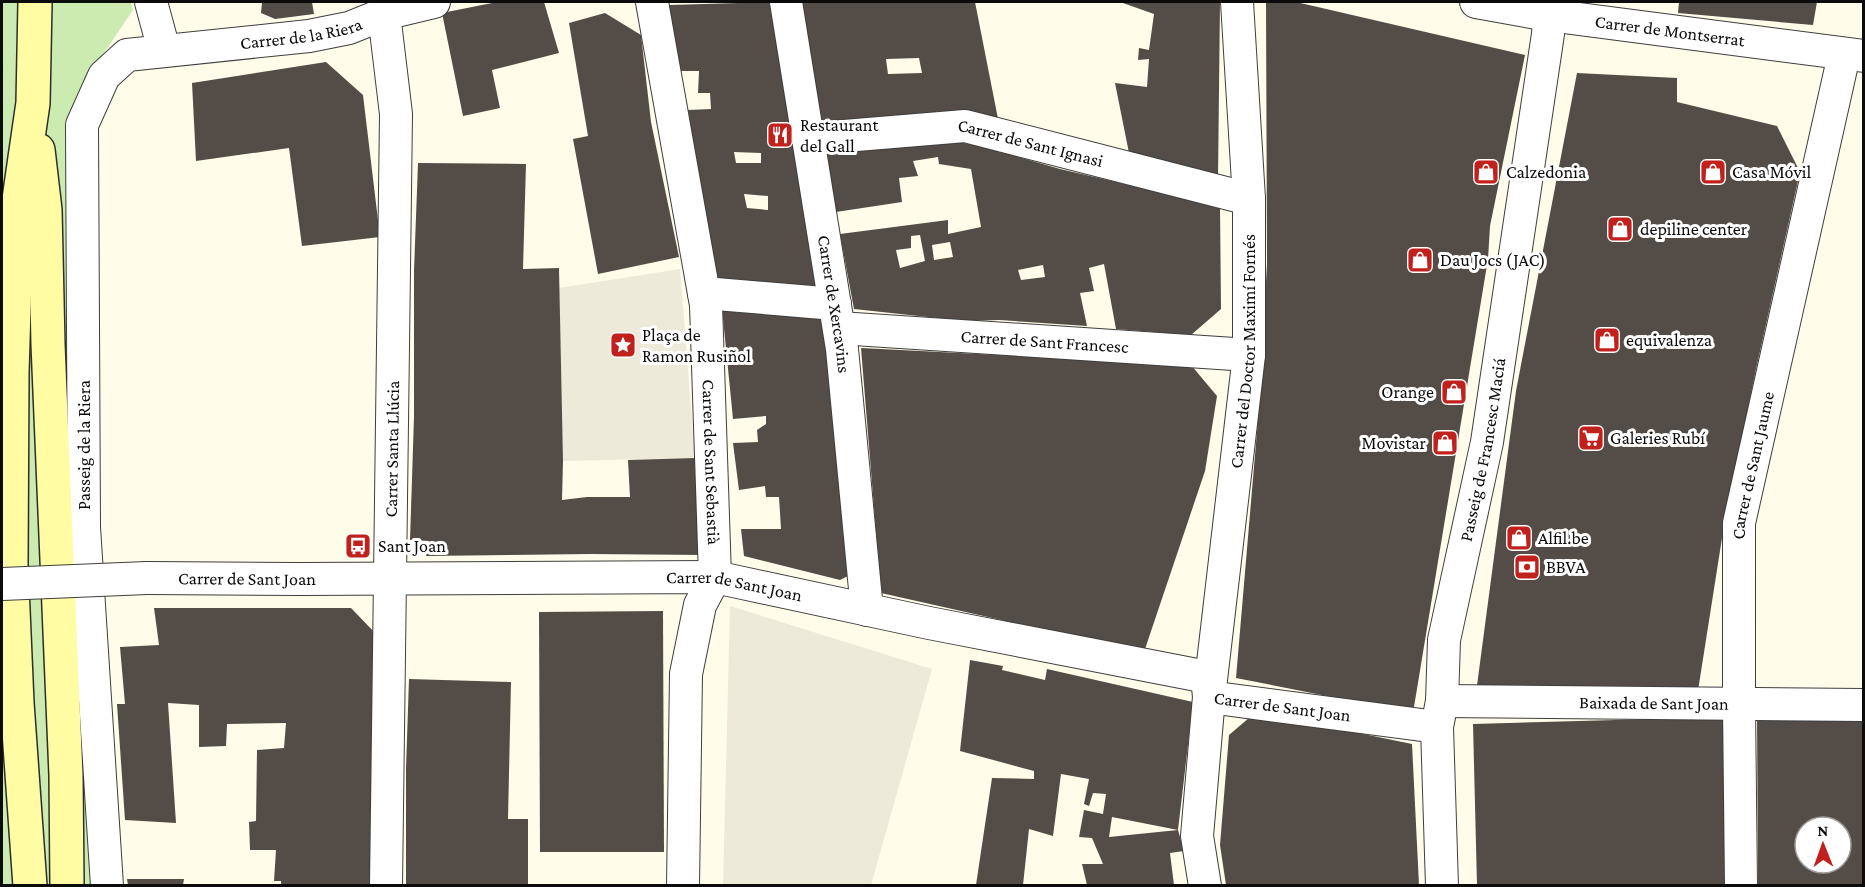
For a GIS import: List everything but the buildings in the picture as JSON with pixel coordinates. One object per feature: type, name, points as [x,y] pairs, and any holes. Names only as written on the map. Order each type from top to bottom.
[{"type":"main road","points":[[30,885],[17,703],[11,552],[12,373],[17,213],[33,103],[35,2]]},
{"type":"main road","points":[[33,103],[45,210],[48,344],[66,764],[67,885]]},
{"type":"street","points":[[151,2],[164,50]]},
{"type":"street","name":"Carrer de la Riera","points":[[164,50],[309,36],[350,28],[384,14],[435,2]]},
{"type":"street","name":"Carrer de Sant Sebastià","points":[[652,2],[706,305],[715,577]]},
{"type":"street","name":"Carrer de Xercavins","points":[[786,2],[842,349],[867,610]]},
{"type":"street","name":"Carrer del Doctor Maximí Fornés","points":[[1205,885],[1197,836],[1209,697],[1249,356],[1249,199],[1237,2]]},
{"type":"street","name":"Carrer de Montserrat","points":[[1476,2],[1549,8],[1854,56]]},
{"type":"street","name":"Passeig de Francesc Maciá","points":[[1442,885],[1440,714],[1444,640],[1487,442],[1548,34],[1549,8]]},
{"type":"street","name":"Carrer Santa Llúcia","points":[[384,14],[396,114],[386,885]]},
{"type":"street","name":"Passeig de la Riera","points":[[107,885],[84,527],[82,125],[104,76],[128,55],[164,50]]},
{"type":"street","name":"Carrer de Sant Jaume","points":[[1741,885],[1739,523],[1854,56]]},
{"type":"street","name":"Carrer de Sant Ignasi","points":[[808,139],[965,126],[1249,199]]},
{"type":"street","name":"Carrer de Sant Francesc","points":[[704,293],[837,316],[1249,356]]},
{"type":"street","points":[[683,885],[686,674],[700,605],[715,577]]},
{"type":"street","name":"Carrer de Sant Joan","points":[[2,584],[147,578],[715,577],[867,610],[1207,677],[1209,697],[1440,714]]},
{"type":"street","name":"Baixada de Sant Joan","points":[[1440,714],[1739,705],[1863,705]]},
{"type":"green space","points":[[2,2],[131,2],[133,10],[99,60],[75,107],[92,885],[2,886]]},
{"type":"shaded area","name":"Plaça de Ramon Rusiñol","points":[[680,269],[695,458],[563,461],[559,288]]},
{"type":"shaded area","points":[[730,606],[932,669],[871,885],[723,885]]},
{"type":"place","name":"Restaurant del Gall","points":[[780,135]]},
{"type":"place","name":"Calzedonia","points":[[1486,172]]},
{"type":"place","name":"Casa Móvil","points":[[1713,172]]},
{"type":"place","name":"depiline center","points":[[1620,229]]},
{"type":"place","name":"Dau Jocs (JAC)","points":[[1420,260]]},
{"type":"place","name":"equivalenza","points":[[1607,340]]},
{"type":"place","name":"Plaça de Ramon Rusiñol","points":[[623,345]]},
{"type":"place","name":"Orange","points":[[1454,392]]},
{"type":"place","name":"Galeries Rubí","points":[[1591,438]]},
{"type":"place","name":"Movistar","points":[[1445,443]]},
{"type":"place","name":"Alfil.be","points":[[1519,538]]},
{"type":"place","name":"Sant Joan","points":[[358,546]]},
{"type":"place","name":"BBVA","points":[[1527,567]]}]
